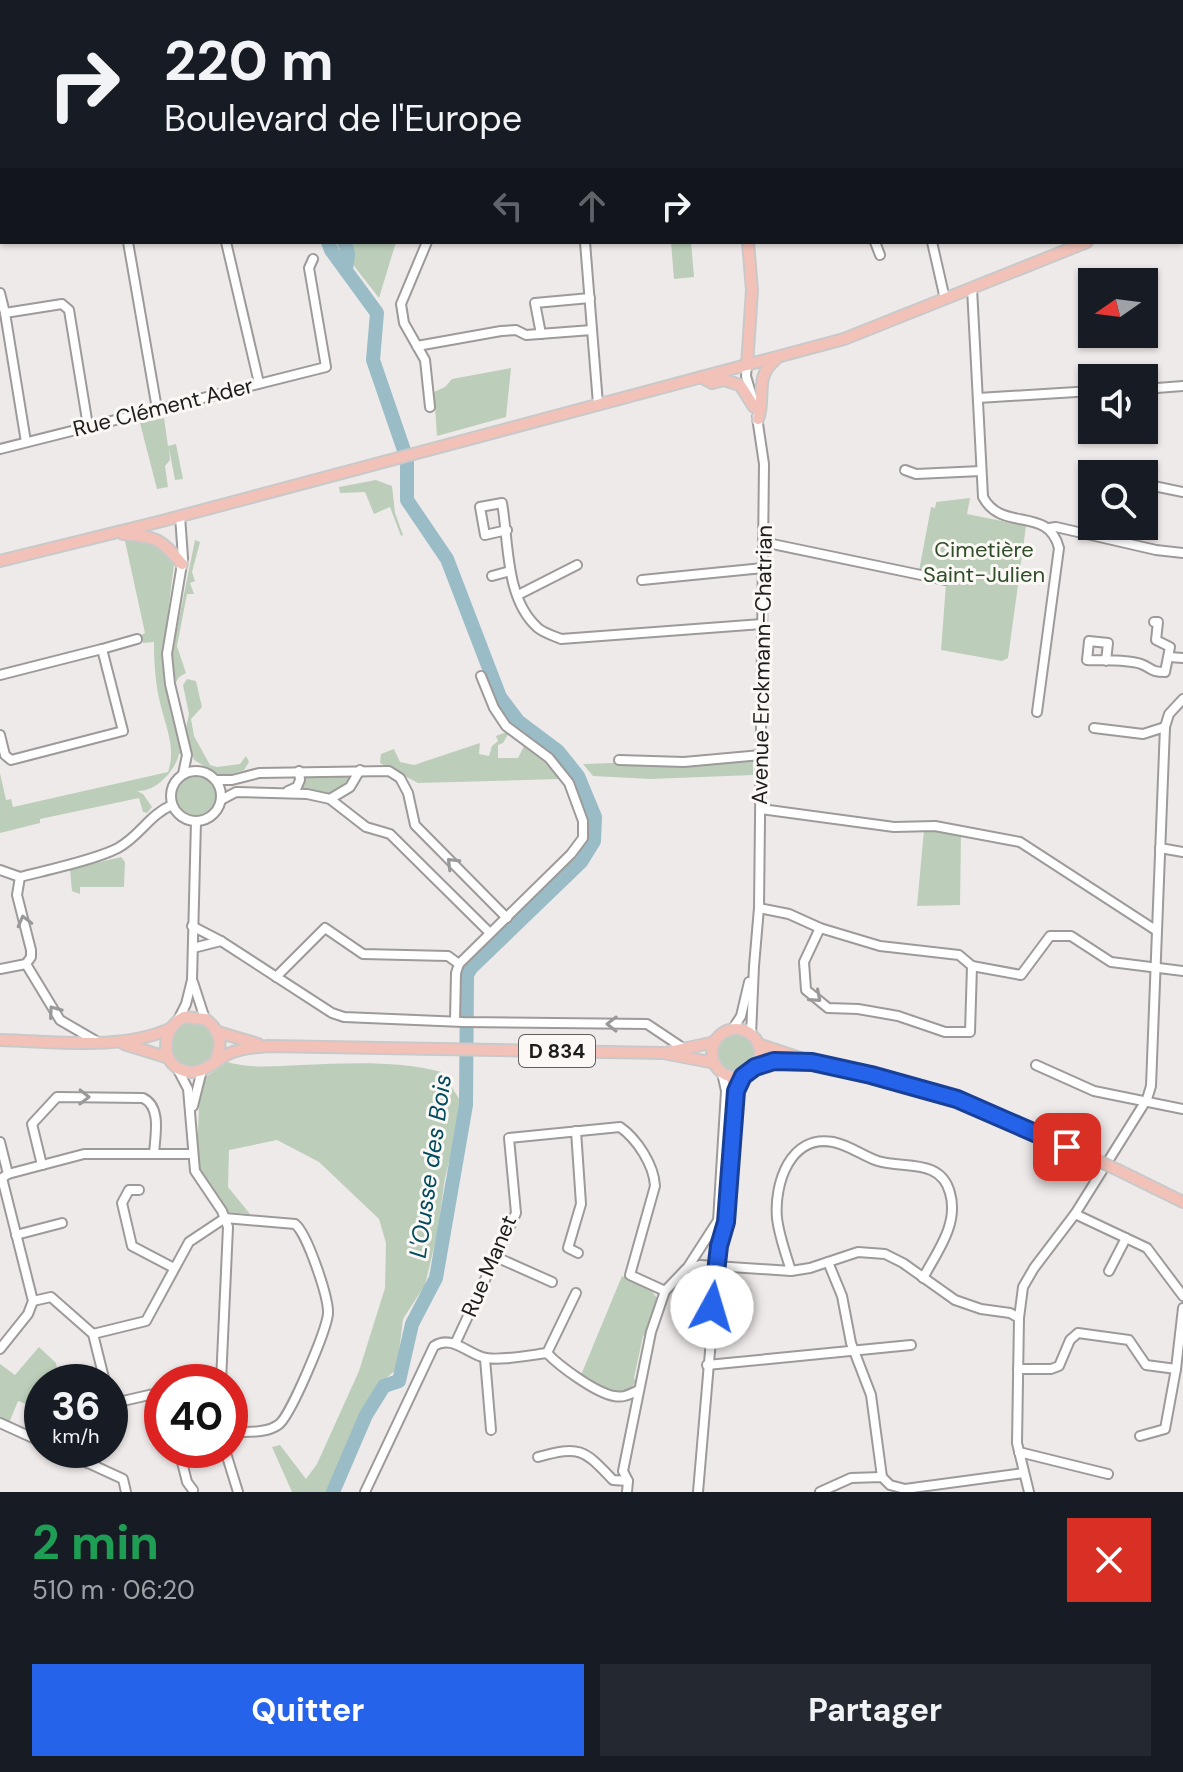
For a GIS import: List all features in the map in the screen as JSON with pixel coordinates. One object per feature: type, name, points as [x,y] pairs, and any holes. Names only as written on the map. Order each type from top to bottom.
[{"type":"main road","points":[[747,365],[752,290],[748,244]]},
{"type":"main road","points":[[0,561],[844,339],[1082,244]]},
{"type":"main road","points":[[758,419],[763,406],[760,384],[767,366],[777,357]]},
{"type":"main road","points":[[701,377],[712,383],[724,380],[740,385],[754,407]]},
{"type":"main road","points":[[113,533],[151,537],[163,542],[182,564]]},
{"type":"main road","points":[[0,1040],[118,1042],[152,1037],[169,1029],[178,1020],[191,1016],[205,1019],[218,1032],[220,1041],[216,1059],[194,1072],[118,1042]]},
{"type":"main road","points":[[169,1029],[165,1044],[173,1063]]},
{"type":"main road","points":[[812,1062],[774,1061],[755,1067],[743,1076],[729,1076],[722,1073],[712,1056],[715,1042],[722,1034],[732,1030],[745,1031],[755,1040],[812,1062],[957,1099],[1183,1202]]},
{"type":"main road","name":"D 834","points":[[218,1032],[268,1046]]},
{"type":"main road","points":[[755,1040],[759,1060],[755,1067]]},
{"type":"main road","name":"D 834","points":[[663,1053],[715,1042]]},
{"type":"main road","name":"D 834","points":[[216,1059],[236,1051],[268,1046],[663,1053],[715,1063]]},
{"type":"street","points":[[128,244],[157,409]]},
{"type":"street","points":[[226,244],[259,383]]},
{"type":"street","points":[[426,244],[401,304],[404,323],[425,360],[430,407]]},
{"type":"street","points":[[585,244],[598,404]]},
{"type":"street","points":[[876,244],[880,255]]},
{"type":"street","points":[[932,244],[945,299]]},
{"type":"street","name":"Rue Clément Ader","points":[[0,449],[326,367],[309,268],[313,259]]},
{"type":"street","points":[[972,288],[983,497],[999,515],[1040,523],[1049,528],[1059,548],[1037,712]]},
{"type":"street","points":[[0,293],[26,442]]},
{"type":"street","points":[[541,334],[535,303],[590,298]]},
{"type":"street","points":[[5,313],[62,304],[69,310],[88,426]]},
{"type":"street","points":[[417,346],[501,331],[516,330],[526,335],[592,330]]},
{"type":"street","name":"Avenue Erckmann-Chatrian","points":[[747,365],[746,376],[758,419],[764,464],[755,1040]]},
{"type":"street","points":[[1158,388],[1183,386]]},
{"type":"street","points":[[978,398],[1078,392]]},
{"type":"street","points":[[905,470],[916,474],[981,471]]},
{"type":"street","points":[[1158,487],[1183,492]]},
{"type":"street","points":[[180,516],[182,564],[167,654],[170,684],[187,755],[198,770],[216,780],[232,780],[259,773],[389,771],[400,778],[408,793],[415,825],[507,918]]},
{"type":"street","points":[[1049,528],[1183,553]]},
{"type":"street","points":[[507,530],[510,571],[525,612],[539,629],[561,639],[762,624]]},
{"type":"street","points":[[763,542],[945,580]]},
{"type":"street","points":[[518,595],[577,565]]},
{"type":"street","points":[[642,580],[763,568]]},
{"type":"street","points":[[492,576],[510,571]]},
{"type":"street","points":[[1106,661],[1141,664],[1153,672],[1165,672],[1170,647],[1156,640],[1158,622],[1154,622]]},
{"type":"street","points":[[0,675],[137,639]]},
{"type":"street","points":[[0,735],[5,755],[11,760],[123,731],[102,649]]},
{"type":"street","points":[[1169,657],[1183,658]]},
{"type":"street","points":[[462,1022],[456,973],[459,964],[571,854],[583,838],[583,821],[577,799],[562,773],[549,758],[506,726],[494,708],[481,676]]},
{"type":"street","points":[[1029,1492],[1019,1452],[1018,1369],[1022,1294],[1027,1279],[1075,1214],[1145,1102],[1151,1086],[1165,727],[1169,714],[1183,699]]},
{"type":"street","points":[[1094,728],[1143,734],[1165,727]]},
{"type":"street","points":[[183,774],[187,755]]},
{"type":"street","points":[[619,760],[684,762],[761,755]]},
{"type":"street","points":[[198,770],[183,774],[171,791],[172,805],[182,817],[203,820],[215,813],[221,800],[236,792],[307,794],[330,799],[366,827],[390,834],[490,933]]},
{"type":"street","points":[[330,799],[350,787],[360,770]]},
{"type":"street","points":[[270,794],[297,787],[299,771]]},
{"type":"street","points":[[259,773],[270,794]]},
{"type":"street","points":[[216,780],[221,800]]},
{"type":"street","points":[[0,870],[20,877],[118,848],[157,812],[172,805]]},
{"type":"street","points":[[761,809],[894,827],[935,826],[1020,842],[1157,931]]},
{"type":"street","points":[[178,1020],[192,980],[196,821]]},
{"type":"street","points":[[1160,848],[1183,852]]},
{"type":"street","points":[[0,969],[26,964],[31,957],[17,895],[20,877]]},
{"type":"street","points":[[759,908],[789,914],[820,928],[880,946],[959,955],[972,966],[1021,975],[1050,936],[1071,936],[1111,962],[1183,971]]},
{"type":"street","points":[[192,926],[221,941],[332,1013],[344,1017],[647,1024],[683,1048]]},
{"type":"street","points":[[276,977],[325,928],[363,954],[448,956],[459,964]]},
{"type":"street","points":[[820,928],[804,962],[806,990],[828,1008],[858,1009],[898,1016],[945,1032],[970,1032],[972,966]]},
{"type":"street","points":[[193,948],[221,941]]},
{"type":"street","points":[[26,964],[60,1020],[97,1042]]},
{"type":"street","name":"Avenue Erckmann-Chatrian","points":[[732,1030],[741,1016],[754,966]]},
{"type":"street","points":[[192,980],[205,1019]]},
{"type":"street","points":[[173,1063],[188,1089],[192,1115]]},
{"type":"street","points":[[1036,1065],[1094,1091],[1183,1109]]},
{"type":"street","points":[[202,1070],[192,1115],[192,1154],[195,1171],[228,1227],[222,1364]]},
{"type":"street","points":[[698,1492],[719,1246],[726,1091],[722,1073]]},
{"type":"street","points":[[719,1246],[726,1222],[736,1091],[743,1076]]},
{"type":"street","points":[[42,1165],[32,1124],[57,1097],[143,1098],[151,1101],[155,1109],[154,1154]]},
{"type":"street","points":[[578,1253],[568,1248],[581,1204],[576,1131],[620,1127],[631,1135],[655,1174],[655,1186],[630,1275],[665,1291]]},
{"type":"street","name":"Rue Manet","points":[[455,1344],[516,1213],[509,1138],[576,1131]]},
{"type":"street","points":[[0,1142],[8,1174]]},
{"type":"street","points":[[791,1271],[777,1216],[781,1178],[788,1162],[798,1151],[820,1142],[834,1142],[880,1162],[929,1168],[939,1173],[946,1183],[952,1206],[951,1222],[923,1278]]},
{"type":"street","points":[[0,1349],[28,1314],[33,1301],[2,1178],[84,1154],[192,1154]]},
{"type":"street","points":[[139,1190],[129,1190],[122,1203],[132,1246],[174,1268]]},
{"type":"street","points":[[1075,1214],[1147,1248],[1183,1296]]},
{"type":"street","points":[[93,1334],[146,1321],[189,1242],[225,1218],[287,1222],[300,1228],[328,1309],[324,1331],[287,1417],[279,1425],[248,1431]]},
{"type":"street","points":[[627,1492],[628,1481],[623,1471],[651,1332],[665,1291],[686,1269],[718,1221]]},
{"type":"street","points":[[16,1235],[62,1223]]},
{"type":"street","points":[[1109,1271],[1126,1238]]},
{"type":"street","points":[[686,1269],[717,1265],[791,1271],[858,1252],[885,1254],[955,1300],[1019,1318]]},
{"type":"street","points":[[496,1257],[552,1282]]},
{"type":"street","points":[[828,1262],[842,1296],[854,1351],[871,1395],[882,1477],[890,1485],[905,1489],[1024,1473]]},
{"type":"street","points":[[547,1353],[576,1293]]},
{"type":"street","points":[[33,1301],[51,1297],[93,1334],[100,1364]]},
{"type":"street","points":[[1140,1436],[1165,1429],[1183,1308]]},
{"type":"street","points":[[1018,1369],[1051,1369],[1059,1366],[1070,1340],[1078,1333],[1129,1340],[1146,1365],[1176,1369]]},
{"type":"street","points":[[365,1492],[434,1346],[446,1341],[485,1359],[547,1353]]},
{"type":"street","points":[[707,1365],[911,1345]]},
{"type":"street","points":[[547,1353],[560,1367],[611,1396],[626,1396],[639,1390]]},
{"type":"street","points":[[485,1359],[491,1430]]},
{"type":"street","points":[[0,1423],[24,1434]]},
{"type":"street","points":[[538,1457],[578,1450],[613,1480],[628,1481]]},
{"type":"street","points":[[1019,1452],[1108,1474]]},
{"type":"street","points":[[98,1468],[123,1479],[126,1492]]},
{"type":"street","points":[[184,1468],[193,1490]]},
{"type":"street","points":[[231,1468],[238,1492]]},
{"type":"street","points":[[820,1492],[851,1478],[882,1477]]},
{"type":"green space","points":[[330,244],[395,244],[379,298],[340,248],[332,250]]},
{"type":"green space","points":[[671,244],[691,244],[694,277],[674,279]]},
{"type":"green space","points":[[511,368],[506,417],[437,436],[434,392],[452,379]]},
{"type":"green space","points":[[164,418],[168,446],[176,444],[183,479],[175,480],[169,448],[170,460],[165,466],[168,487],[157,489],[140,423]]},
{"type":"green space","points":[[376,480],[392,486],[401,536],[390,507],[374,514],[365,492],[340,493],[339,487]]},
{"type":"green space","name":"Cimetière Saint-Julien","points":[[970,498],[967,514],[1026,526],[1008,658],[1002,661],[941,650],[947,571],[934,568],[931,573],[919,571],[931,507],[935,508],[936,502]]},
{"type":"green space","points":[[149,540],[165,549],[174,564],[163,653],[170,704],[182,754],[179,754],[173,767],[158,784],[137,791],[152,807],[147,813],[143,812],[139,798],[40,819],[40,823],[0,833],[0,773],[6,800],[11,799],[13,807],[168,772],[171,753],[158,691],[154,642],[143,643],[141,635],[145,633],[125,541]]},
{"type":"green space","points":[[195,540],[200,542],[192,572],[195,581],[190,583],[194,594],[187,594],[177,646],[186,673],[176,682],[173,648]]},
{"type":"green space","points":[[187,679],[196,681],[202,707],[191,719],[194,736],[210,765],[240,764],[246,756],[249,762],[244,770],[223,777],[194,760],[186,728],[189,714],[183,685]]},
{"type":"green space","points":[[509,733],[498,745],[498,758],[518,758],[524,746],[543,760],[559,779],[418,783],[380,763],[381,754],[394,749],[400,762],[414,765],[480,743],[479,754],[489,756],[492,746],[498,741],[496,736]]},
{"type":"green space","points":[[753,758],[753,775],[650,779],[593,776],[583,764]]},
{"type":"green space","points":[[197,774],[212,780],[218,795],[212,810],[197,816],[182,810],[176,795],[182,780]]},
{"type":"green space","points":[[350,775],[352,780],[333,795],[303,792],[301,789],[306,777]]},
{"type":"green space","points":[[924,830],[961,835],[960,905],[917,906]]},
{"type":"green space","points":[[121,857],[125,862],[124,887],[80,887],[80,894],[72,891],[70,869]]},
{"type":"green space","points":[[192,1021],[208,1028],[215,1044],[208,1060],[192,1067],[176,1060],[169,1044],[176,1028]]},
{"type":"green space","points":[[736,1035],[749,1040],[754,1053],[749,1066],[736,1071],[723,1066],[718,1053],[723,1040]]},
{"type":"green space","points":[[227,1062],[254,1066],[371,1063],[425,1068],[442,1072],[463,1105],[445,1178],[437,1235],[425,1285],[403,1319],[397,1369],[379,1384],[326,1492],[292,1492],[272,1447],[280,1445],[306,1479],[317,1464],[359,1371],[385,1288],[386,1243],[379,1219],[319,1162],[277,1140],[229,1150],[228,1187],[250,1214],[227,1212],[201,1174],[197,1152],[200,1087],[207,1076]]},
{"type":"green space","points":[[622,1276],[651,1290],[657,1298],[646,1335],[643,1336],[634,1378],[636,1381],[631,1388],[617,1392],[602,1388],[581,1375]]},
{"type":"green space","points":[[39,1347],[56,1364],[24,1364]]},
{"type":"green space","points":[[0,1364],[15,1375],[24,1364],[24,1403],[18,1401],[9,1423],[0,1419]]},
{"type":"waterway","name":"L'Ousse des Bois","points":[[329,244],[377,313],[373,360],[407,459],[407,500],[447,559],[500,697],[518,721],[558,751],[578,776],[595,817],[594,841],[581,862],[467,975],[466,1105],[436,1278],[412,1324],[399,1381],[384,1386],[366,1415],[333,1492]]},
{"type":"waterway","name":"L'Ousse des Bois","points":[[346,244],[346,269]]},
{"type":"route","points":[[712,1307],[719,1246],[726,1222],[736,1091],[743,1076],[755,1067],[774,1061],[812,1062],[871,1075],[957,1099],[1067,1147]]}]
